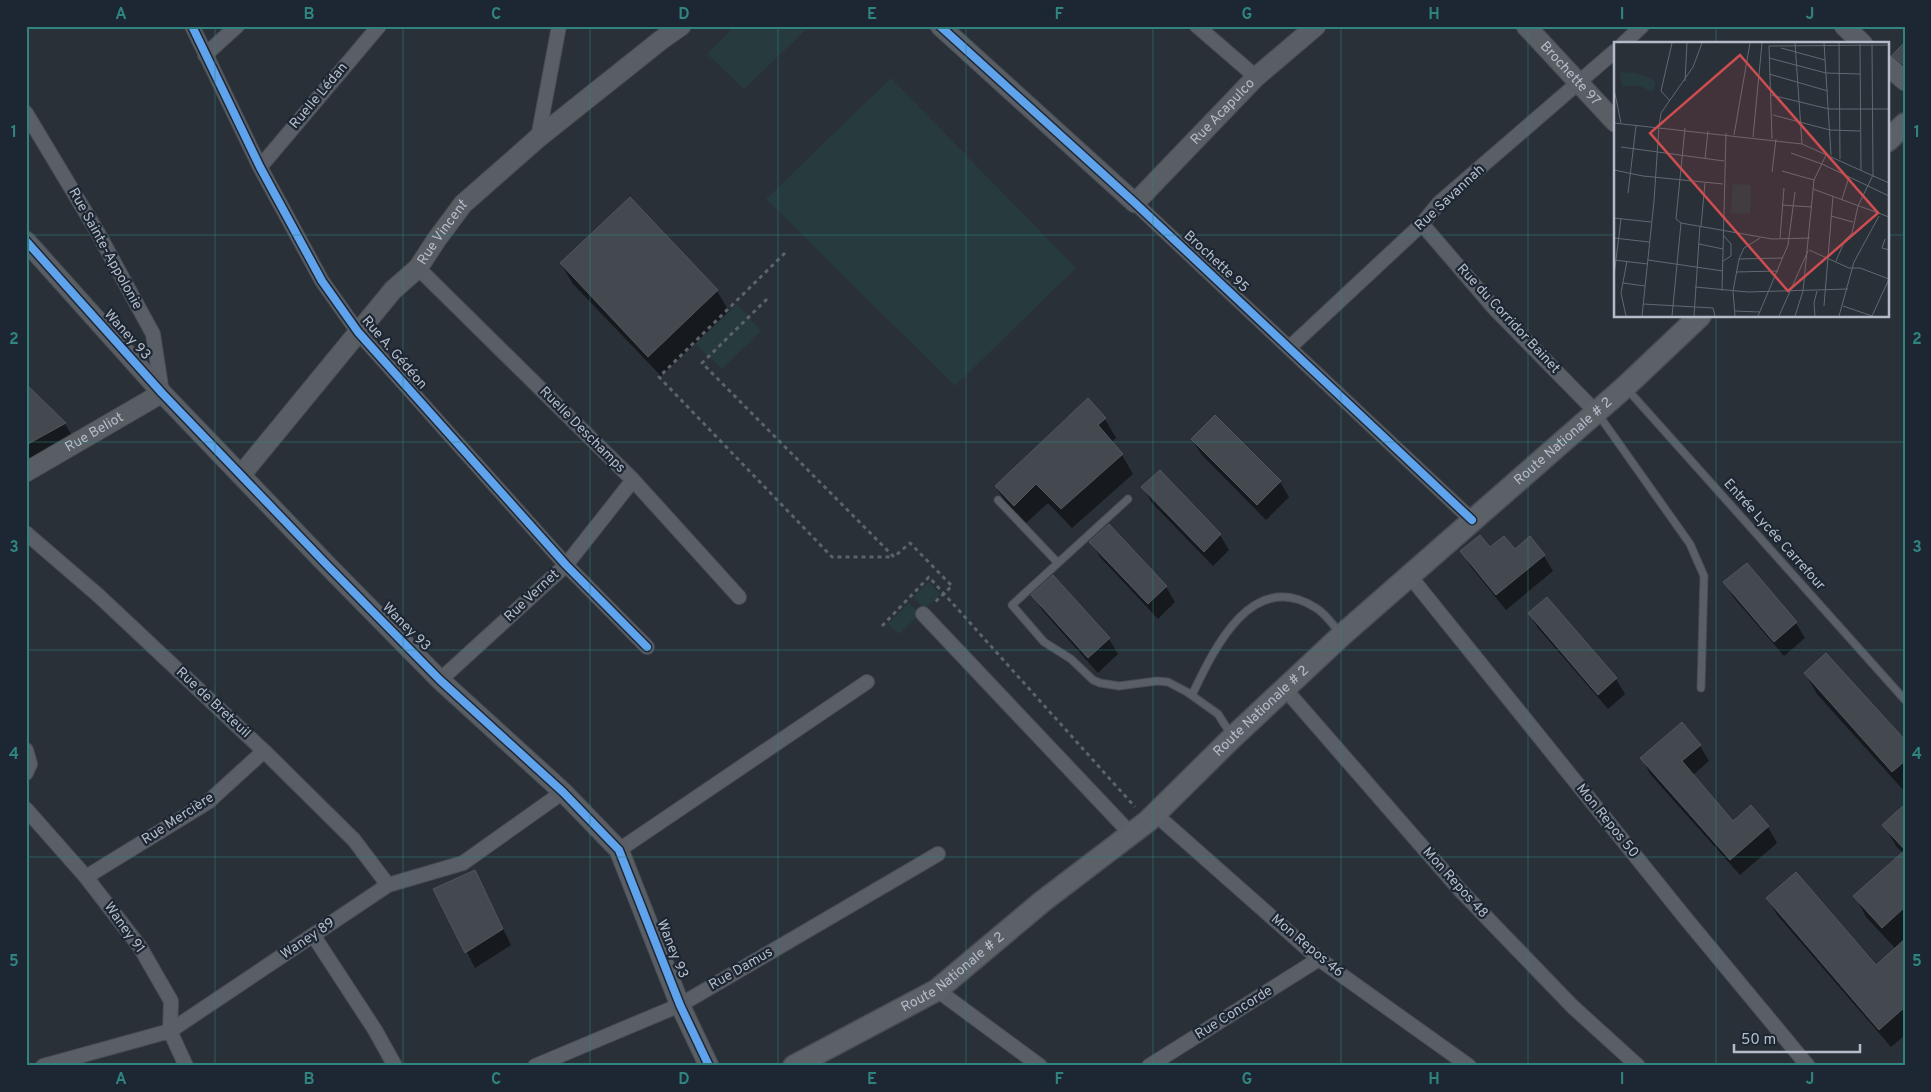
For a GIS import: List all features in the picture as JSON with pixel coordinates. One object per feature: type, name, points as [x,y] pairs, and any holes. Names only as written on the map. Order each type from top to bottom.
[{"type":"main road","points":[[1888,140],[1905,124]]},
{"type":"main road","name":"Route Nationale # 2","points":[[794,1066],[937,990],[1043,901],[1144,822],[1342,635],[1625,387],[1698,318]]},
{"type":"street","name":"Rue A. Gédéon","points":[[192,26],[260,167],[322,281],[358,332],[566,565],[647,647]]},
{"type":"street","points":[[205,55],[237,26]]},
{"type":"street","name":"Ruelle Lédan","points":[[260,167],[379,26]]},
{"type":"street","points":[[538,138],[559,26]]},
{"type":"street","name":"Rue Vincent","points":[[241,475],[393,290],[418,268],[462,204],[538,138],[681,26]]},
{"type":"street","name":"Brochette 95","points":[[940,26],[1135,203],[1472,520]]},
{"type":"street","points":[[1197,26],[1256,77]]},
{"type":"street","name":"Rue Acapulco","points":[[1135,203],[1256,77],[1316,26]]},
{"type":"street","name":"Brochette 97","points":[[1526,26],[1614,121]]},
{"type":"street","points":[[1625,42],[1642,26]]},
{"type":"street","points":[[1844,26],[1861,42]]},
{"type":"street","name":"Rue Savannah","points":[[1289,348],[1422,224],[1440,203],[1614,52]]},
{"type":"street","points":[[1888,66],[1905,81]]},
{"type":"street","name":"Rue Sainte-Appolonie","points":[[26,113],[98,233],[153,334],[162,393]]},
{"type":"street","name":"Rue du Corridor Bainet","points":[[1422,224],[1495,309],[1596,412]]},
{"type":"street","name":"Waney 93","points":[[26,241],[162,393],[328,566],[440,680],[563,792],[619,850],[680,1004],[709,1066]]},
{"type":"street","name":"Ruelle Deschamps","points":[[418,268],[633,480],[739,597]]},
{"type":"street","name":"Rue Beliot","points":[[26,472],[162,393]]},
{"type":"street","name":"Rue Vernet","points":[[440,680],[566,565],[633,480]]},
{"type":"street","name":"Rue de Breteuil","points":[[26,533],[99,596],[264,751],[354,840],[388,885]]},
{"type":"street","name":"Mon Repos 50","points":[[1409,575],[1680,912],[1808,1066]]},
{"type":"street","name":"Mon Repos 46","points":[[923,614],[1144,822],[1319,959],[1469,1066]]},
{"type":"street","points":[[619,850],[867,682]]},
{"type":"street","name":"Mon Repos 48","points":[[1284,690],[1460,890],[1573,1007],[1638,1066]]},
{"type":"street","points":[[26,750],[30,764],[26,772]]},
{"type":"street","name":"Rue Mercière","points":[[86,877],[208,802],[264,751]]},
{"type":"street","name":"Waney 89","points":[[43,1066],[170,1031],[388,885],[463,863],[563,792]]},
{"type":"street","name":"Waney 91","points":[[26,809],[86,877],[140,947],[170,1001],[170,1031],[186,1066]]},
{"type":"street","name":"Rue Damus","points":[[534,1066],[680,1004],[938,854]]},
{"type":"street","points":[[313,935],[375,1030],[395,1066]]},
{"type":"street","name":"Rue Concorde","points":[[1149,1066],[1319,959]]},
{"type":"street","points":[[937,990],[1040,1066]]},
{"type":"lane","name":"Entrée Lycée Carrefour","points":[[1625,387],[1905,700]]},
{"type":"lane","points":[[1596,412],[1690,544],[1704,576],[1701,688]]},
{"type":"lane","points":[[1128,499],[1012,605],[1044,642],[1070,659],[1093,680],[1119,686],[1156,681],[1168,682],[1192,695],[1218,714],[1233,737]]},
{"type":"lane","points":[[998,500],[1058,563]]},
{"type":"lane","points":[[1192,695],[1210,658],[1228,629],[1241,615],[1255,605],[1272,598],[1290,597],[1318,608],[1342,635]]},
{"type":"path","points":[[784,253],[659,377],[832,556],[894,557],[910,542],[952,586]]},
{"type":"path","points":[[767,299],[702,363],[894,557]]},
{"type":"path","points":[[882,626],[929,577],[1144,822]]},
{"type":"green space","points":[[735,26],[810,26],[744,89],[707,54]]},
{"type":"green space","points":[[891,78],[1076,268],[955,386],[766,199]]},
{"type":"green space","points":[[737,304],[761,331],[722,369],[695,344]]},
{"type":"green space","points":[[929,582],[940,594],[925,609],[913,597]]},
{"type":"green space","points":[[909,603],[920,614],[899,634],[888,624]]},
{"type":"building","points":[[1905,42],[1905,66],[1892,55]]},
{"type":"building","points":[[630,197],[718,290],[648,357],[560,263]]},
{"type":"building","points":[[26,384],[66,423],[26,445]]},
{"type":"building","points":[[1088,398],[1106,418],[1098,425],[1123,454],[1061,509],[1036,484],[1014,506],[995,486]]},
{"type":"building","points":[[1215,415],[1281,481],[1257,505],[1191,439]]},
{"type":"building","points":[[1160,470],[1221,534],[1204,552],[1141,487]]},
{"type":"building","points":[[1109,524],[1167,586],[1148,604],[1089,542]]},
{"type":"building","points":[[1480,535],[1490,547],[1504,536],[1515,549],[1530,536],[1545,555],[1496,595],[1460,551]]},
{"type":"building","points":[[1747,563],[1797,622],[1774,642],[1723,582]]},
{"type":"building","points":[[1053,575],[1110,638],[1088,658],[1031,595]]},
{"type":"building","points":[[1547,597],[1617,678],[1598,695],[1528,613]]},
{"type":"building","points":[[1826,653],[1905,740],[1905,761],[1892,772],[1804,673]]},
{"type":"building","points":[[1682,722],[1701,745],[1682,761],[1733,821],[1751,805],[1769,826],[1730,860],[1640,758]]},
{"type":"building","points":[[1905,804],[1905,850],[1882,825]]},
{"type":"building","points":[[1905,850],[1905,907],[1882,928],[1853,896]]},
{"type":"building","points":[[475,870],[503,929],[465,953],[433,889]]},
{"type":"building","points":[[1796,872],[1876,965],[1905,939],[1905,1007],[1879,1030],[1766,898]]},
{"type":"cycle path","points":[[192,26],[260,167],[322,281],[358,332],[566,565],[647,647]]},
{"type":"cycle path","points":[[940,26],[1135,203],[1472,520]]},
{"type":"cycle path","points":[[26,241],[162,393],[328,566],[440,680],[563,792],[619,850],[680,1005],[709,1066]]}]
